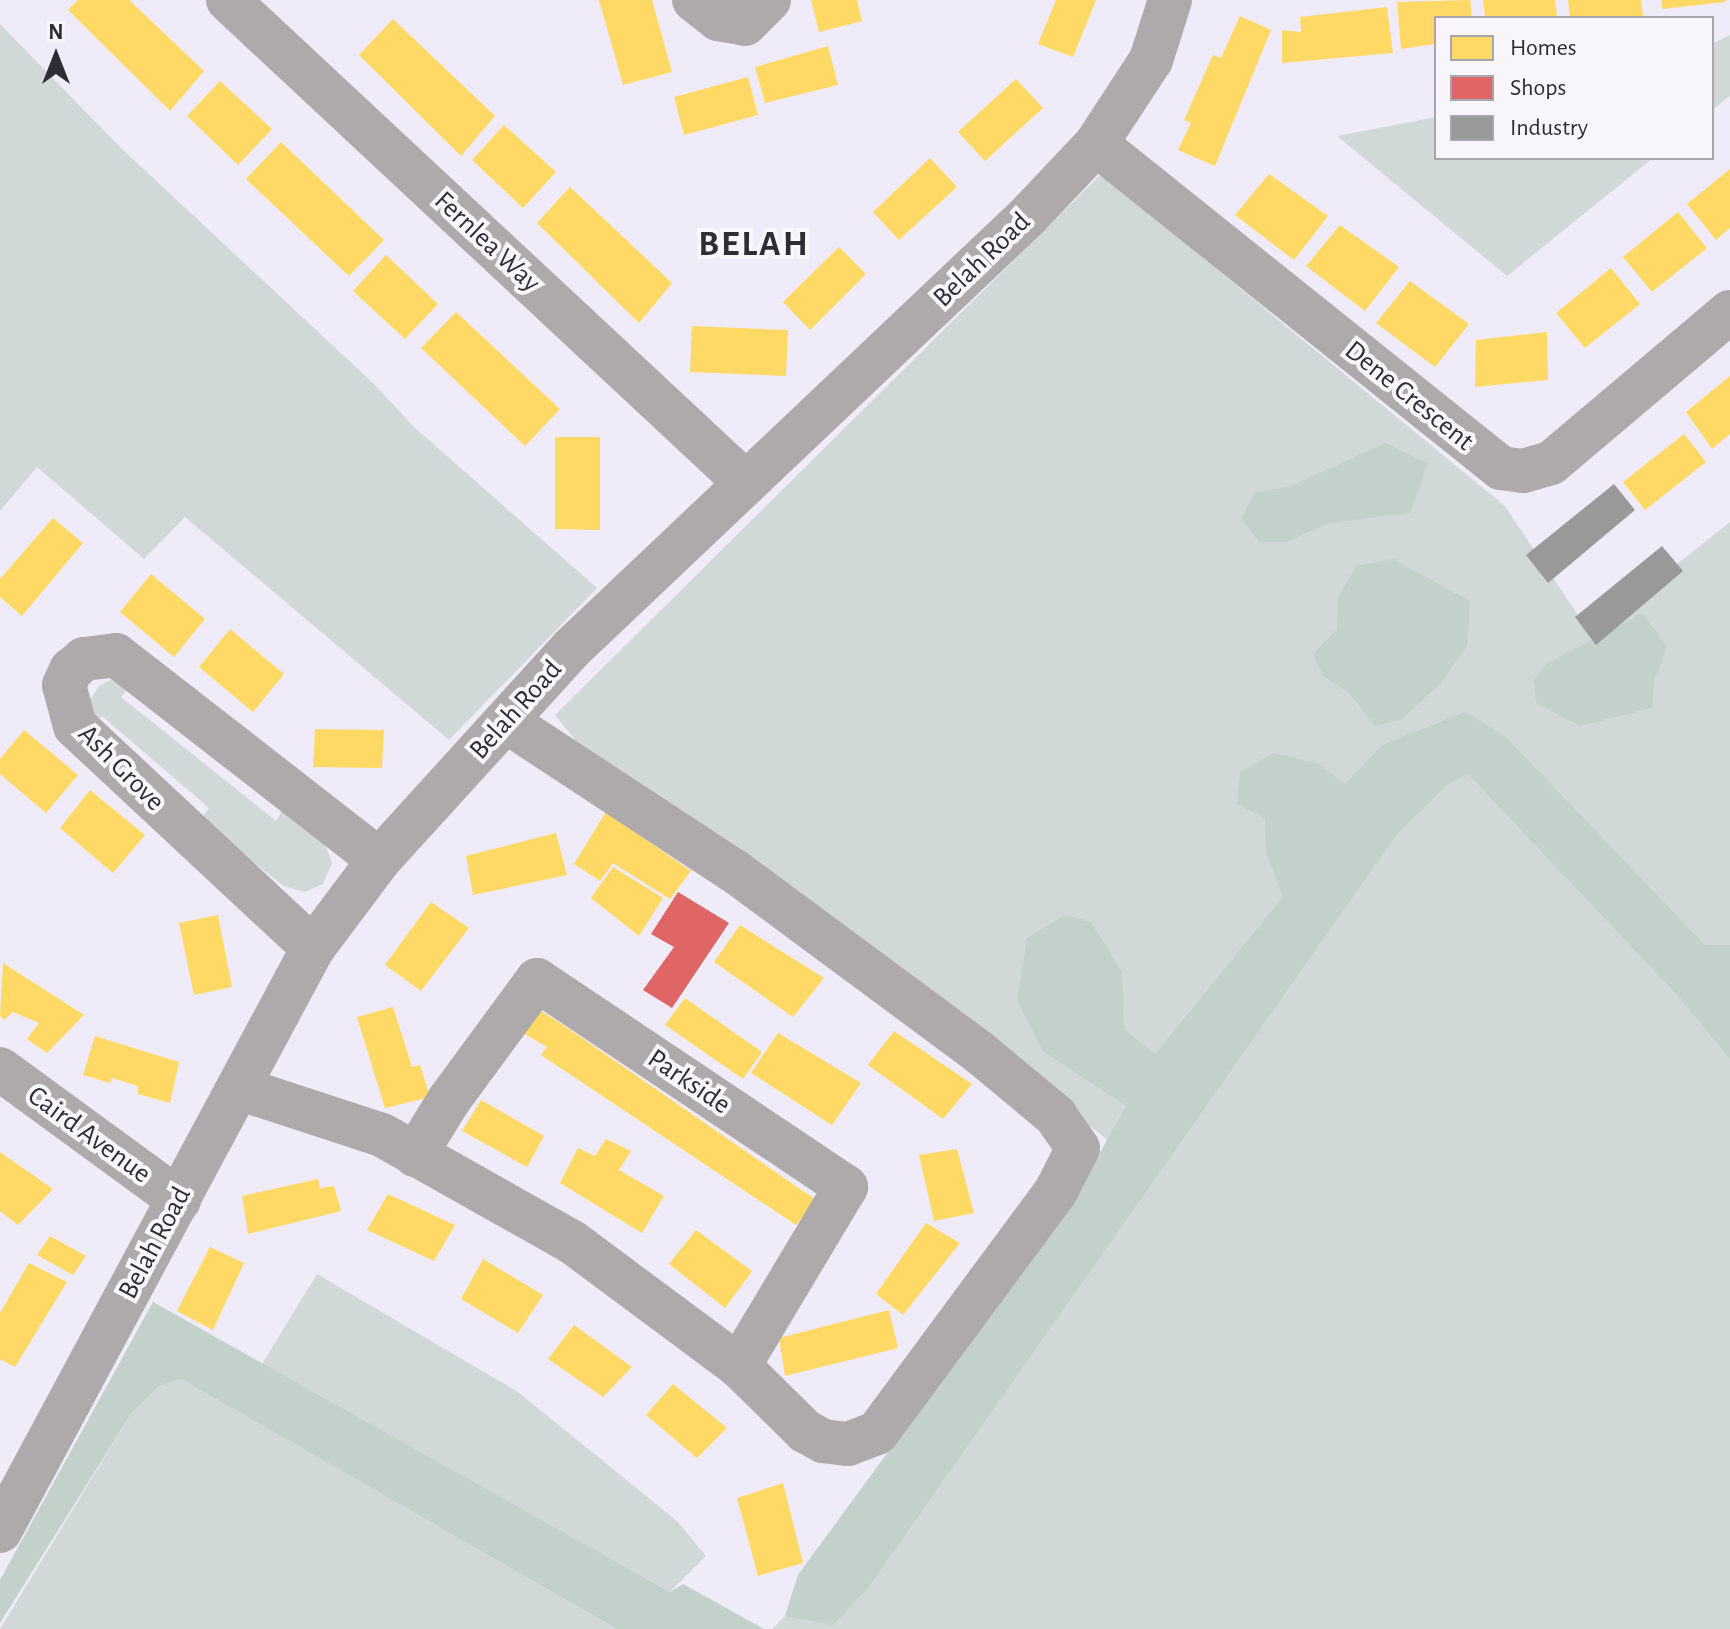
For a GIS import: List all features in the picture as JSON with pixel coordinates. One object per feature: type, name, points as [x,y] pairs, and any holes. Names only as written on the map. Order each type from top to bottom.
[{"type":"street","name":"Fernlea Way","points":[[228,0],[746,483]]},
{"type":"street","points":[[694,0],[718,19],[745,24],[769,0]]},
{"type":"street","name":"Belah Road","points":[[0,1531],[313,948],[379,860],[572,648],[1028,216],[1096,144],[1130,100],[1151,60],[1170,0]]},
{"type":"street","name":"Dene Crescent","points":[[1096,144],[1501,468],[1523,471],[1551,463],[1730,312]]},
{"type":"street","name":"Ash Grove","points":[[313,948],[75,726],[64,685],[71,670],[84,659],[116,655],[379,860]]},
{"type":"street","points":[[238,1088],[382,1135],[572,1242],[739,1366],[805,1431],[823,1441],[848,1444],[877,1433],[1056,1191],[1078,1148],[1056,1116],[979,1052],[734,871],[506,721]]},
{"type":"street","name":"Parkside","points":[[415,1155],[449,1100],[537,980],[846,1187],[739,1366]]},
{"type":"street","name":"Caird Avenue","points":[[0,1069],[179,1200]]},
{"type":"shaded area","points":[[0,24],[121,148],[374,384],[414,427],[597,588],[449,740],[185,517],[144,559],[37,467],[0,511]]},
{"type":"shaded area","points":[[1730,35],[1730,96],[1714,108],[1714,43]]},
{"type":"shaded area","points":[[1434,117],[1434,160],[1651,160],[1507,276],[1337,136]]},
{"type":"shaded area","points":[[1101,174],[1505,506],[1590,633],[1730,522],[1730,1629],[772,1629],[785,1616],[798,1575],[1064,1213],[1109,1141],[899,976],[590,758],[555,715]]},
{"type":"shaded area","points":[[1385,443],[1428,463],[1410,513],[1330,523],[1286,542],[1259,542],[1241,518],[1255,492],[1289,487]]},
{"type":"shaded area","points":[[1393,559],[1470,601],[1467,646],[1440,684],[1402,719],[1375,726],[1349,693],[1323,676],[1313,654],[1337,629],[1338,598],[1356,566]]},
{"type":"shaded area","points":[[1642,613],[1667,646],[1654,682],[1652,708],[1580,726],[1536,703],[1534,680],[1546,664]]},
{"type":"shaded area","points":[[112,679],[131,685],[121,697],[276,821],[283,809],[324,842],[332,863],[323,884],[305,892],[284,886],[200,821],[209,808],[102,716],[93,725],[90,700],[99,686]]},
{"type":"shaded area","points":[[1465,712],[1505,736],[1705,945],[1730,945],[1730,1059],[1679,997],[1468,774],[1446,786],[1397,834],[868,1588],[833,1625],[785,1616],[798,1575],[1075,1197],[1126,1106],[1043,1051],[1017,1001],[1027,938],[1065,915],[1091,922],[1122,972],[1124,1029],[1155,1054],[1283,897],[1266,852],[1265,818],[1237,804],[1240,772],[1273,753],[1319,764],[1345,784],[1382,745]]},
{"type":"shaded area","points":[[317,1274],[518,1392],[677,1521],[706,1556],[670,1592],[262,1364]]},
{"type":"shaded area","points":[[153,1302],[670,1592],[683,1584],[764,1629],[617,1629],[181,1379],[159,1386],[131,1414],[0,1623],[0,1580]]},
{"type":"shaded area","points":[[181,1379],[617,1629],[0,1629],[131,1414],[159,1386]]},
{"type":"building: Homes","points":[[78,0],[129,0],[204,71],[170,111],[68,10]]},
{"type":"building: Homes","points":[[599,0],[652,0],[672,72],[623,85]]},
{"type":"building: Homes","points":[[811,0],[857,0],[862,21],[819,32]]},
{"type":"building: Homes","points":[[1056,0],[1096,0],[1073,57],[1038,44]]},
{"type":"building: Homes","points":[[1470,0],[1472,16],[1434,16],[1434,44],[1401,49],[1397,2]]},
{"type":"building: Homes","points":[[1483,0],[1555,0],[1557,16],[1485,16]]},
{"type":"building: Homes","points":[[1568,0],[1641,0],[1643,16],[1570,16]]},
{"type":"building: Homes","points":[[1661,0],[1725,0],[1725,2],[1662,9]]},
{"type":"building: Homes","points":[[1387,7],[1393,53],[1282,63],[1282,30],[1301,32],[1300,17]]},
{"type":"building: Homes","points":[[1240,16],[1271,30],[1215,166],[1178,150],[1191,123],[1184,120],[1213,55],[1221,58]]},
{"type":"building: Homes","points":[[393,19],[495,116],[461,156],[359,55]]},
{"type":"building: Homes","points":[[828,46],[838,85],[765,103],[755,67]]},
{"type":"building: Homes","points":[[748,77],[758,115],[684,135],[674,97]]},
{"type":"building: Homes","points":[[1016,79],[1043,108],[985,161],[958,132]]},
{"type":"building: Homes","points":[[220,81],[272,129],[238,165],[187,116]]},
{"type":"building: Homes","points":[[504,125],[556,172],[523,208],[472,160]]},
{"type":"building: Homes","points":[[281,142],[384,240],[349,276],[246,179]]},
{"type":"building: Homes","points":[[930,158],[957,187],[899,240],[873,212]]},
{"type":"building: Homes","points":[[1730,169],[1730,228],[1716,240],[1687,204]]},
{"type":"building: Homes","points":[[1269,174],[1328,216],[1294,260],[1235,215]]},
{"type":"building: Homes","points":[[570,187],[672,283],[639,323],[537,223]]},
{"type":"building: Homes","points":[[1678,212],[1707,248],[1652,292],[1623,257]]},
{"type":"building: Homes","points":[[1340,225],[1399,267],[1365,311],[1306,266]]},
{"type":"building: Homes","points":[[839,247],[866,274],[810,330],[783,302]]},
{"type":"building: Homes","points":[[386,255],[438,304],[405,339],[353,291]]},
{"type":"building: Homes","points":[[1611,268],[1640,304],[1585,348],[1556,313]]},
{"type":"building: Homes","points":[[1410,281],[1469,324],[1435,367],[1376,323]]},
{"type":"building: Homes","points":[[456,312],[560,409],[525,446],[421,348]]},
{"type":"building: Homes","points":[[692,326],[788,330],[786,376],[690,372]]},
{"type":"building: Homes","points":[[1547,332],[1548,380],[1475,387],[1476,340]]},
{"type":"building: Homes","points":[[1730,376],[1730,434],[1712,449],[1686,412]]},
{"type":"building: Homes","points":[[1684,434],[1706,462],[1645,510],[1623,482]]},
{"type":"building: Homes","points":[[555,437],[600,437],[600,530],[555,529]]},
{"type":"building: Homes","points":[[53,518],[83,543],[22,616],[0,597],[0,579]]},
{"type":"building: Homes","points":[[151,574],[205,619],[174,657],[120,612]]},
{"type":"building: Homes","points":[[230,629],[284,674],[253,712],[199,667]]},
{"type":"building: Homes","points":[[315,729],[384,730],[382,768],[313,767]]},
{"type":"building: Homes","points":[[24,730],[78,775],[46,813],[0,774],[0,759]]},
{"type":"building: Homes","points":[[90,790],[145,835],[113,873],[60,828]]},
{"type":"building: Homes","points":[[606,812],[691,871],[670,899],[613,863],[600,881],[574,864]]},
{"type":"building: Homes","points":[[556,833],[567,875],[473,895],[466,856]]},
{"type":"building: Homes","points":[[613,867],[663,898],[639,936],[591,898]]},
{"type":"building: Homes","points":[[431,902],[469,928],[421,991],[385,965]]},
{"type":"building: Homes","points":[[218,915],[232,987],[194,995],[179,923]]},
{"type":"building: Homes","points":[[740,925],[824,978],[793,1017],[714,962]]},
{"type":"building: Homes","points":[[3,963],[84,1015],[47,1053],[27,1039],[39,1023],[13,1012],[4,1020],[0,1016]]},
{"type":"building: Homes","points":[[685,998],[762,1052],[743,1079],[665,1025]]},
{"type":"building: Homes","points":[[393,1007],[412,1067],[420,1065],[430,1097],[385,1108],[357,1017]]},
{"type":"building: Homes","points":[[536,1008],[816,1200],[796,1225],[541,1055],[547,1047],[521,1032]]},
{"type":"building: Homes","points":[[894,1031],[972,1084],[943,1119],[868,1065]]},
{"type":"building: Homes","points":[[778,1033],[861,1083],[832,1125],[751,1073]]},
{"type":"building: Homes","points":[[95,1036],[179,1062],[170,1103],[138,1094],[138,1086],[112,1078],[110,1083],[83,1075]]},
{"type":"building: Homes","points":[[481,1100],[544,1136],[527,1167],[462,1131]]},
{"type":"building: Homes","points":[[606,1139],[631,1151],[619,1170],[664,1196],[642,1233],[560,1183],[578,1148],[595,1156]]},
{"type":"building: Homes","points":[[957,1149],[974,1213],[934,1221],[919,1155]]},
{"type":"building: Homes","points":[[0,1152],[53,1189],[18,1225],[0,1211]]},
{"type":"building: Homes","points":[[318,1179],[320,1188],[334,1186],[341,1211],[248,1234],[242,1196]]},
{"type":"building: Homes","points":[[388,1194],[455,1225],[434,1261],[367,1230]]},
{"type":"building: Homes","points":[[926,1223],[960,1243],[903,1315],[876,1294]]},
{"type":"building: Homes","points":[[696,1230],[752,1271],[725,1308],[669,1264]]},
{"type":"building: Homes","points":[[50,1236],[86,1256],[73,1275],[37,1255]]},
{"type":"building: Homes","points":[[210,1247],[244,1263],[213,1330],[177,1311]]},
{"type":"building: Homes","points":[[483,1259],[543,1295],[518,1333],[461,1299]]},
{"type":"building: Homes","points":[[29,1263],[67,1282],[15,1367],[0,1359],[0,1313]]},
{"type":"building: Homes","points":[[889,1310],[898,1348],[785,1376],[779,1338]]},
{"type":"building: Homes","points":[[574,1325],[632,1367],[603,1397],[548,1359]]},
{"type":"building: Homes","points":[[673,1384],[727,1428],[697,1458],[646,1415]]},
{"type":"building: Homes","points":[[783,1483],[803,1563],[758,1576],[737,1498]]},
{"type":"building: Shops","points":[[678,892],[729,923],[672,1008],[643,990],[674,947],[651,934]]},
{"type":"building: Industry","points":[[1614,484],[1635,510],[1548,583],[1526,555]]},
{"type":"building: Industry","points":[[1662,546],[1683,571],[1596,645],[1575,617]]},
{"type":"district","name":"BELAH","points":[[754,245]]}]
